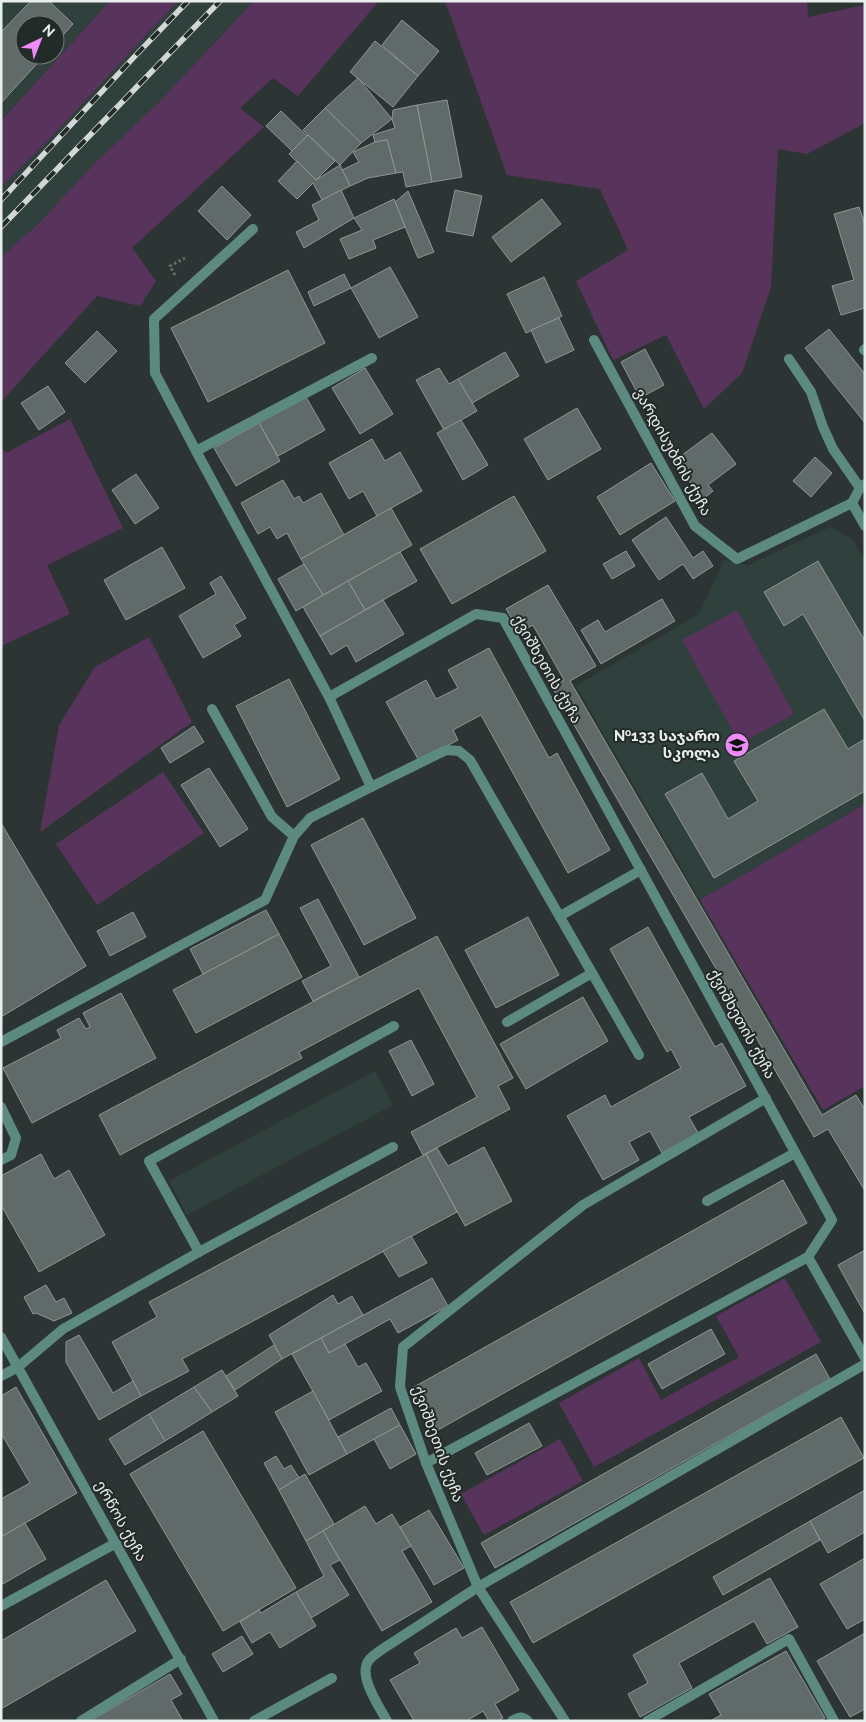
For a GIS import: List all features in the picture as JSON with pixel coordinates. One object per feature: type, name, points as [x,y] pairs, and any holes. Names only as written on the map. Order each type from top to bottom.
[{"type":"street","points":[[253,229],[154,319],[156,373],[328,697],[371,787]]},
{"type":"street","name":"ვარდისუბნის ქუჩა","points":[[594,340],[695,526],[738,559],[852,503]]},
{"type":"street","points":[[196,451],[372,358]]},
{"type":"street","points":[[789,360],[812,392],[833,449],[862,486],[852,503],[865,526]]},
{"type":"street","name":"ქვიშხეთის ქუჩა","points":[[328,697],[476,614],[503,618],[832,1220],[808,1257]]},
{"type":"street","points":[[212,709],[272,818],[294,836]]},
{"type":"street","points":[[1,1042],[265,900],[294,836],[310,818],[446,750],[459,751],[470,760],[639,1055]]},
{"type":"street","points":[[560,916],[641,870]]},
{"type":"street","points":[[507,1022],[592,973]]},
{"type":"street","points":[[199,1252],[149,1161],[394,1026]]},
{"type":"street","name":"ქვიშხეთის ქუჩა","points":[[564,1721],[478,1587],[426,1463],[400,1387],[403,1347],[583,1205],[766,1098]]},
{"type":"street","points":[[1,1107],[16,1138],[11,1155],[1,1160]]},
{"type":"street","points":[[1,1376],[18,1367],[63,1329],[199,1252],[394,1147]]},
{"type":"street","points":[[707,1202],[796,1153]]},
{"type":"street","points":[[426,1463],[808,1257],[865,1358]]},
{"type":"street","name":"ერწოს ქუჩა","points":[[1,1337],[214,1721]]},
{"type":"street","points":[[386,1721],[366,1681],[364,1668],[369,1660],[381,1650],[478,1587],[865,1364]]},
{"type":"street","points":[[1,1606],[116,1543]]},
{"type":"street","points":[[647,1721],[789,1639],[834,1721]]},
{"type":"street","points":[[80,1721],[180,1659]]},
{"type":"street","points":[[254,1721],[332,1678]]},
{"type":"street","points":[[512,1721],[518,1717],[525,1718],[528,1721]]},
{"type":"shaded area","points":[[1,1],[110,1],[65,51],[65,15],[15,15],[15,65],[52,65],[1,121]]},
{"type":"shaded area","points":[[110,1],[178,1],[43,146],[1,187],[1,121],[52,65],[65,65],[65,51]]},
{"type":"shaded area","points":[[178,1],[254,1],[159,102],[95,163],[39,223],[1,257],[1,187],[43,146]]},
{"type":"shaded area","points":[[254,1],[379,1],[298,96],[273,78],[240,108],[264,127],[132,248],[156,281],[140,306],[97,296],[1,402],[1,257],[39,223],[95,163],[159,102]]},
{"type":"shaded area","points":[[444,1],[807,1],[808,17],[865,5],[865,123],[807,154],[778,149],[771,287],[742,373],[704,409],[666,335],[613,360],[576,281],[628,250],[600,189],[507,175]]},
{"type":"shaded area","points":[[70,419],[123,528],[47,565],[70,614],[1,646],[1,447],[6,453]]},
{"type":"shaded area","name":"№133 საჯარო სკოლა","points":[[830,527],[852,539],[865,561],[865,804],[700,900],[576,686],[699,614],[724,560],[748,565]]},
{"type":"shaded area","points":[[737,610],[794,714],[740,744],[682,640]]},
{"type":"shaded area","points":[[149,637],[192,722],[40,832],[59,725],[95,667]]},
{"type":"shaded area","points":[[163,772],[204,833],[97,905],[56,844]]},
{"type":"shaded area","points":[[865,804],[865,1086],[823,1110],[700,900]]},
{"type":"shaded area","points":[[375,1071],[393,1105],[187,1215],[169,1181]]},
{"type":"shaded area","points":[[785,1278],[821,1342],[594,1467],[559,1403],[639,1358],[661,1400],[739,1357],[716,1316]]},
{"type":"shaded area","points":[[560,1439],[583,1481],[484,1535],[461,1494]]},
{"type":"building","points":[[31,1],[49,1],[64,15],[17,15]]},
{"type":"building","points":[[65,16],[73,24],[65,33]]},
{"type":"building","points":[[15,18],[15,65],[36,65],[1,103],[1,32]]},
{"type":"building","points":[[402,20],[439,51],[418,76],[382,45]]},
{"type":"building","points":[[375,41],[418,76],[393,107],[350,72]]},
{"type":"building","points":[[358,78],[392,119],[361,143],[325,108]]},
{"type":"building","points":[[447,100],[462,177],[432,182],[417,105]]},
{"type":"building","points":[[417,105],[432,182],[406,187],[403,172],[396,173],[387,140],[375,142],[373,135],[395,128],[392,119],[393,110]]},
{"type":"building","points":[[325,108],[361,143],[340,165],[303,130]]},
{"type":"building","points":[[281,111],[307,136],[292,151],[266,126]]},
{"type":"building","points":[[308,135],[335,161],[316,180],[289,154]]},
{"type":"building","points":[[387,140],[396,173],[368,178],[350,186],[342,170],[359,162],[353,152],[375,142]]},
{"type":"building","points":[[297,161],[316,180],[340,165],[350,186],[322,200],[313,183],[297,199],[278,181]]},
{"type":"building","points":[[222,186],[251,215],[227,240],[198,211]]},
{"type":"building","points":[[341,190],[354,218],[304,248],[296,232],[319,220],[312,205]]},
{"type":"building","points":[[455,190],[482,196],[473,236],[446,231]]},
{"type":"building","points":[[408,191],[434,252],[418,258],[395,202]]},
{"type":"building","points":[[394,199],[405,227],[373,240],[376,248],[349,259],[340,239],[362,230],[354,218]]},
{"type":"building","points":[[542,199],[561,224],[511,262],[492,237]]},
{"type":"building","points":[[859,207],[865,224],[865,308],[841,315],[832,286],[854,280],[834,214]]},
{"type":"building","points":[[390,267],[418,317],[379,338],[351,288]]},
{"type":"building","points":[[288,270],[325,343],[208,402],[171,328]]},
{"type":"building","points":[[344,274],[351,288],[314,306],[308,292]]},
{"type":"building","points":[[544,277],[562,316],[526,333],[507,294]]},
{"type":"building","points":[[559,318],[574,350],[546,363],[531,330]]},
{"type":"building","points":[[829,329],[865,374],[865,423],[805,348]]},
{"type":"building","points":[[97,331],[117,351],[85,383],[65,363]]},
{"type":"building","points":[[645,349],[664,385],[640,398],[621,362]]},
{"type":"building","points":[[505,352],[519,376],[472,403],[458,379]]},
{"type":"building","points":[[365,368],[393,414],[360,434],[332,388]]},
{"type":"building","points":[[439,368],[449,384],[458,379],[477,411],[444,430],[416,380]]},
{"type":"building","points":[[48,386],[65,412],[39,430],[21,403]]},
{"type":"building","points":[[306,397],[325,430],[278,456],[259,423]]},
{"type":"building","points":[[577,408],[601,449],[548,480],[524,439]]},
{"type":"building","points":[[461,420],[488,465],[463,480],[437,433]]},
{"type":"building","points":[[259,423],[280,461],[236,486],[214,448]]},
{"type":"building","points":[[712,433],[736,464],[708,485],[713,491],[703,499],[674,461]]},
{"type":"building","points":[[372,439],[385,461],[400,452],[422,491],[377,516],[363,491],[349,499],[329,463]]},
{"type":"building","points":[[815,457],[832,473],[811,497],[793,481]]},
{"type":"building","points":[[651,463],[675,501],[620,535],[597,497]]},
{"type":"building","points":[[136,474],[159,508],[135,524],[112,490]]},
{"type":"building","points":[[283,480],[294,499],[299,496],[303,503],[321,493],[344,535],[301,559],[287,533],[277,539],[270,527],[258,534],[241,503]]},
{"type":"building","points":[[514,496],[546,551],[452,604],[420,549]]},
{"type":"building","points":[[391,508],[412,545],[323,595],[301,559]]},
{"type":"building","points":[[666,517],[693,558],[703,551],[713,566],[693,579],[683,564],[659,580],[632,540]]},
{"type":"building","points":[[162,547],[185,588],[126,620],[104,580]]},
{"type":"building","points":[[626,551],[635,566],[612,579],[603,564]]},
{"type":"building","points":[[400,552],[417,581],[365,610],[348,581]]},
{"type":"building","points":[[818,561],[865,641],[865,721],[803,614],[784,626],[764,592]]},
{"type":"building","points":[[304,564],[323,595],[296,611],[278,579]]},
{"type":"building","points":[[221,576],[246,618],[234,625],[241,636],[203,658],[179,616],[216,594],[210,583]]},
{"type":"building","points":[[348,581],[365,610],[320,636],[303,607]]},
{"type":"building","points":[[548,585],[596,666],[570,681],[822,1115],[856,1095],[865,1110],[865,1191],[828,1129],[814,1137],[552,687],[564,680],[533,625],[520,632],[506,609]]},
{"type":"building","points":[[662,599],[675,621],[601,664],[581,630],[598,620],[605,632]]},
{"type":"building","points":[[383,600],[404,634],[356,662],[347,645],[331,655],[320,636]]},
{"type":"building","points":[[489,648],[549,758],[557,753],[610,850],[568,873],[481,715],[453,730],[458,740],[419,761],[386,702],[426,680],[436,699],[458,688],[448,670]]},
{"type":"building","points":[[289,679],[340,779],[287,807],[236,706]]},
{"type":"building","points":[[824,709],[848,749],[865,739],[865,791],[714,878],[665,794],[702,773],[728,819],[758,801],[734,761]]},
{"type":"building","points":[[194,726],[204,742],[170,763],[161,748]]},
{"type":"building","points":[[209,768],[248,829],[220,847],[181,785]]},
{"type":"building","points":[[363,818],[416,918],[364,945],[311,845]]},
{"type":"building","points":[[1,823],[86,966],[1,1017]]},
{"type":"building","points":[[318,899],[359,977],[313,1001],[302,981],[331,966],[300,908]]},
{"type":"building","points":[[266,910],[279,934],[203,974],[190,949]]},
{"type":"building","points":[[133,912],[146,937],[110,956],[97,931]]},
{"type":"building","points":[[528,917],[559,975],[496,1008],[465,950]]},
{"type":"building","points":[[648,927],[715,1047],[722,1043],[746,1086],[689,1117],[698,1133],[662,1153],[650,1131],[629,1142],[639,1160],[603,1180],[567,1116],[605,1095],[611,1107],[681,1068],[671,1049],[667,1052],[610,949]]},
{"type":"building","points":[[279,934],[302,977],[196,1033],[173,990]]},
{"type":"building","points":[[437,936],[513,1078],[498,1086],[510,1109],[423,1155],[411,1132],[477,1097],[419,988],[299,1052],[302,1058],[120,1155],[99,1115]]},
{"type":"building","points":[[121,993],[156,1058],[32,1123],[3,1068],[61,1038],[57,1030],[79,1018],[86,1029],[90,1027],[83,1013]]},
{"type":"building","points":[[583,997],[608,1041],[526,1089],[500,1044]]},
{"type":"building","points":[[411,1040],[434,1084],[412,1096],[389,1051]]},
{"type":"building","points":[[484,1147],[512,1201],[465,1226],[426,1154],[437,1148],[448,1166]]},
{"type":"building","points":[[41,1154],[54,1179],[69,1170],[105,1235],[39,1272],[1,1205],[1,1176]]},
{"type":"building","points":[[426,1154],[457,1212],[182,1359],[189,1371],[141,1396],[112,1342],[157,1317],[149,1302]]},
{"type":"building","points":[[783,1180],[807,1223],[438,1430],[414,1387]]},
{"type":"building","points":[[411,1236],[427,1263],[399,1277],[383,1251]]},
{"type":"building","points":[[865,1250],[865,1314],[838,1265]]},
{"type":"building","points":[[432,1278],[448,1306],[398,1333],[390,1319],[329,1353],[321,1338]]},
{"type":"building","points":[[46,1285],[56,1302],[64,1298],[72,1313],[54,1321],[36,1313],[33,1314],[24,1297]]},
{"type":"building","points":[[333,1295],[338,1304],[352,1296],[363,1315],[282,1359],[269,1335]]},
{"type":"building","points":[[711,1329],[725,1354],[662,1389],[648,1364]]},
{"type":"building","points":[[79,1335],[113,1393],[133,1381],[141,1396],[99,1420],[66,1362],[66,1342]]},
{"type":"building","points":[[321,1338],[329,1353],[345,1344],[358,1367],[366,1363],[382,1391],[329,1420],[292,1354]]},
{"type":"building","points":[[274,1345],[282,1359],[235,1390],[226,1376]]},
{"type":"building","points":[[816,1354],[830,1379],[495,1568],[481,1543]]},
{"type":"building","points":[[222,1370],[238,1396],[212,1412],[194,1387]]},
{"type":"building","points":[[16,1387],[77,1493],[1,1537],[1,1499],[30,1483],[1,1433],[1,1396]]},
{"type":"building","points":[[194,1387],[212,1412],[165,1441],[149,1414]]},
{"type":"building","points":[[313,1391],[347,1454],[309,1475],[275,1412]]},
{"type":"building","points":[[391,1408],[400,1425],[347,1454],[338,1437]]},
{"type":"building","points":[[149,1414],[165,1441],[125,1465],[109,1439]]},
{"type":"building","points":[[841,1417],[864,1458],[533,1643],[510,1602]]},
{"type":"building","points":[[529,1423],[542,1446],[487,1475],[475,1453]]},
{"type":"building","points":[[400,1425],[416,1454],[390,1469],[374,1439]]},
{"type":"building","points":[[203,1431],[296,1588],[223,1631],[130,1474]]},
{"type":"building","points":[[276,1456],[284,1469],[291,1465],[299,1478],[279,1490],[264,1463]]},
{"type":"building","points":[[305,1474],[334,1524],[306,1541],[279,1490]]},
{"type":"building","points":[[865,1490],[865,1532],[828,1553],[810,1521]]},
{"type":"building","points":[[365,1506],[376,1524],[392,1514],[411,1546],[402,1551],[432,1602],[382,1631],[323,1531]]},
{"type":"building","points":[[429,1510],[464,1568],[434,1585],[400,1527]]},
{"type":"building","points":[[810,1521],[820,1540],[723,1595],[713,1577]]},
{"type":"building","points":[[25,1523],[46,1559],[1,1585],[1,1537]]},
{"type":"building","points":[[323,1531],[340,1560],[330,1565],[349,1595],[311,1618],[296,1592],[324,1576],[306,1541]]},
{"type":"building","points":[[865,1558],[865,1619],[847,1629],[820,1584]]},
{"type":"building","points":[[770,1578],[798,1627],[767,1644],[754,1621],[679,1663],[692,1688],[640,1717],[628,1694],[648,1683],[633,1655]]},
{"type":"building","points":[[106,1580],[136,1631],[1,1709],[1,1641]]},
{"type":"building","points":[[296,1592],[316,1626],[280,1648],[270,1632],[252,1643],[240,1622],[259,1610],[261,1613]]},
{"type":"building","points":[[482,1627],[519,1690],[495,1704],[503,1718],[498,1721],[489,1721],[483,1711],[469,1721],[414,1721],[390,1680],[420,1663],[414,1653],[456,1628],[462,1638]]},
{"type":"building","points":[[865,1633],[865,1709],[850,1717],[817,1661]]},
{"type":"building","points":[[242,1636],[253,1654],[223,1672],[212,1654]]},
{"type":"building","points":[[786,1651],[825,1718],[820,1721],[710,1721],[721,1715],[709,1694]]},
{"type":"building","points":[[170,1674],[182,1694],[171,1700],[183,1721],[90,1721]]},
{"type":"railway","points":[[1,200],[188,1]]},
{"type":"railway","points":[[1,227],[220,1]]},
{"type":"place","name":"№133 საჯარო სკოლა","points":[[737,745]]}]
